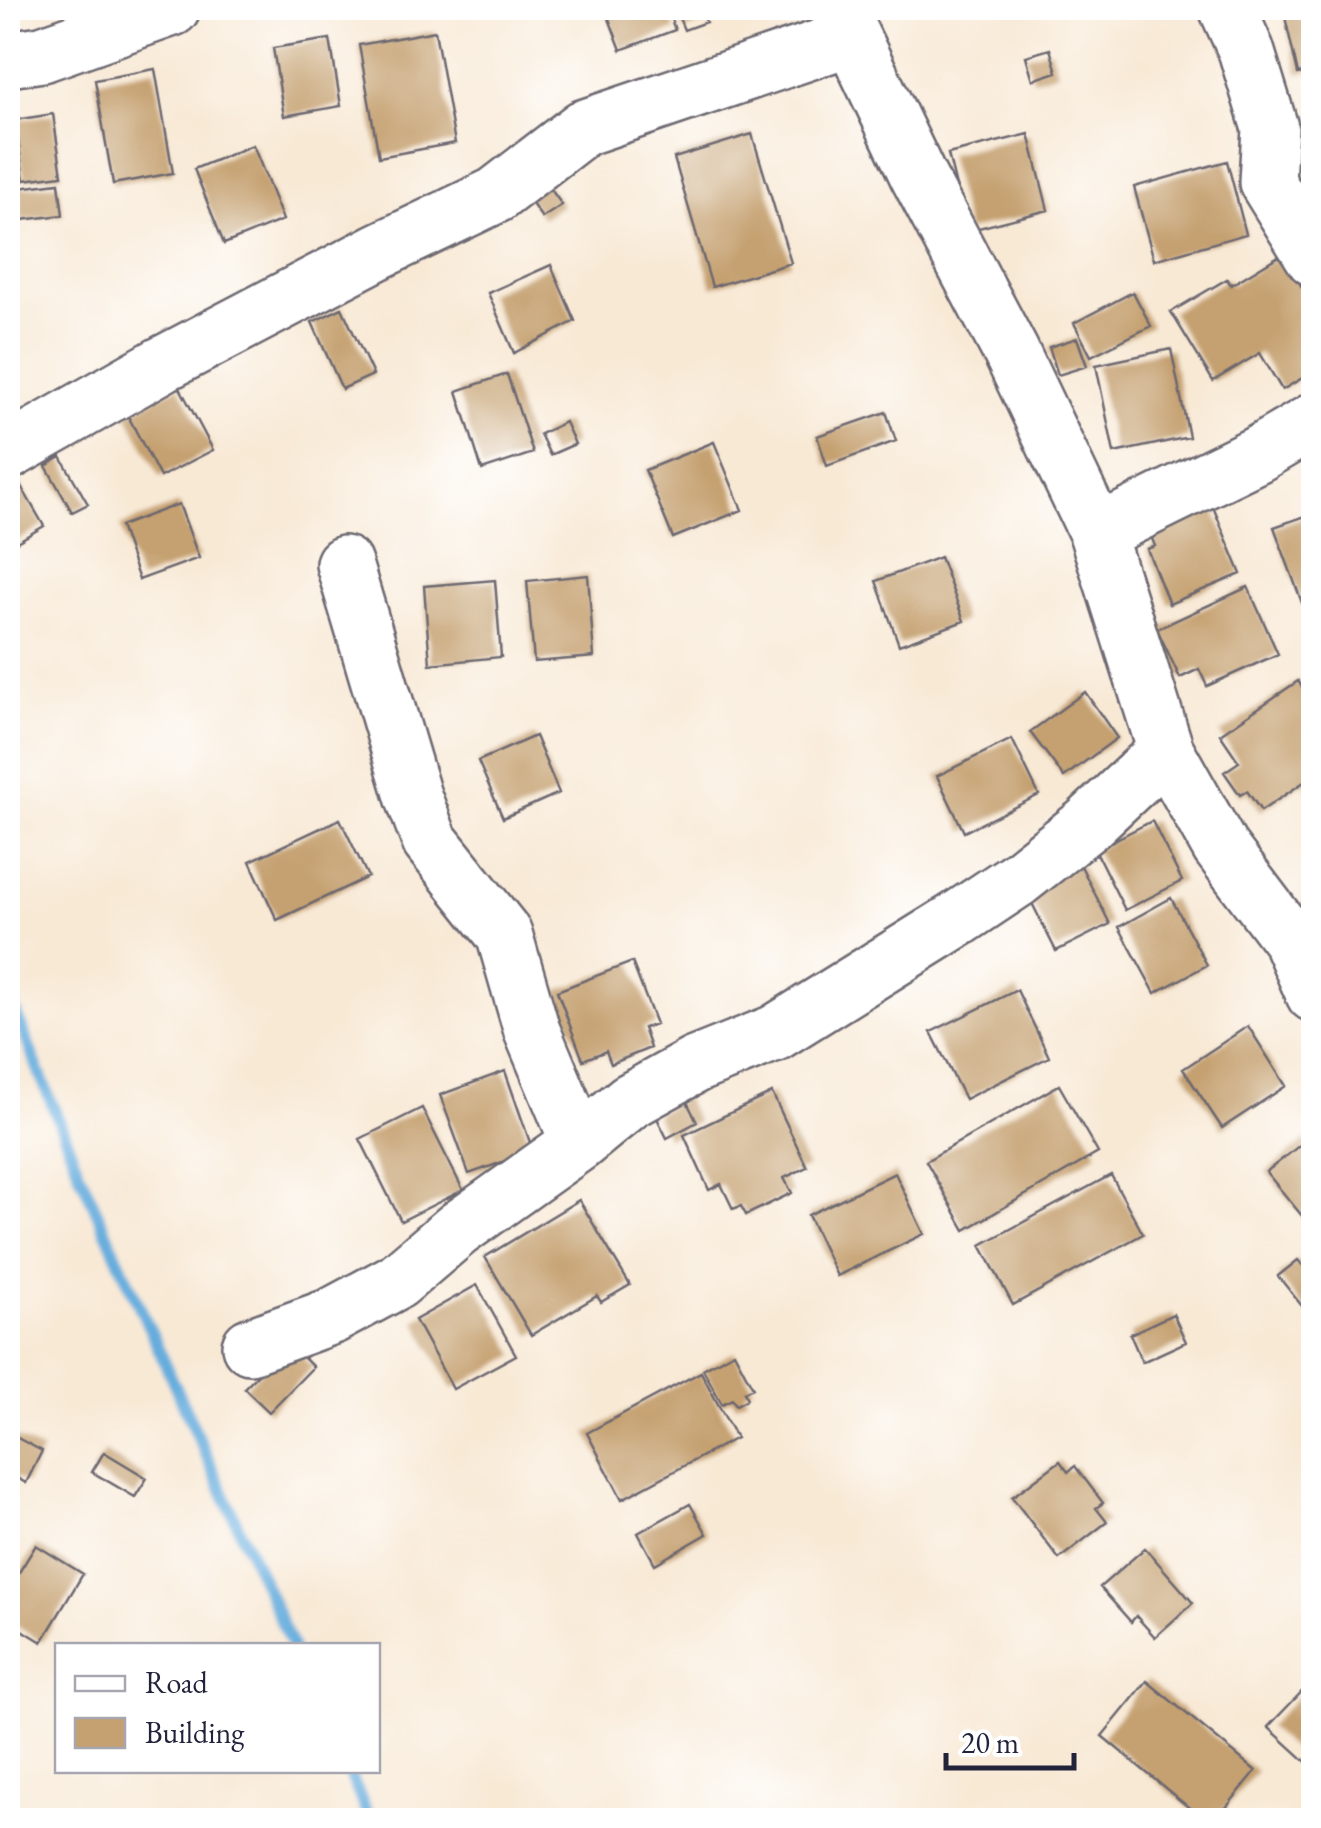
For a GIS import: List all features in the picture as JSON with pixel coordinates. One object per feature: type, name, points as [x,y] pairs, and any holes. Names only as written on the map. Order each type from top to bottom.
[{"type":"street","points":[[8,59],[42,54],[172,8]]},
{"type":"street","points":[[1228,8],[1246,50],[1270,128],[1267,182],[1314,258]]},
{"type":"street","points":[[8,452],[163,364],[379,251],[496,195],[583,128],[845,22],[1097,533],[1166,751],[1220,847],[1302,938],[1314,994]]},
{"type":"street","points":[[1097,533],[1258,454],[1314,421]]},
{"type":"street","points":[[344,564],[430,841],[504,934],[532,1031],[580,1143]]},
{"type":"street","points":[[250,1346],[332,1316],[396,1281],[458,1229],[580,1143],[630,1101],[695,1065],[775,1032],[1018,880],[1088,824],[1166,751]]},
{"type":"building","points":[[605,8],[667,8],[675,30],[621,50]]},
{"type":"building","points":[[675,8],[700,8],[706,22],[684,30]]},
{"type":"building","points":[[1283,8],[1314,8],[1314,71],[1298,74]]},
{"type":"building","points":[[435,31],[455,143],[379,157],[359,45]]},
{"type":"building","points":[[330,39],[341,106],[284,116],[273,48]]},
{"type":"building","points":[[1050,49],[1057,72],[1033,80],[1026,56]]},
{"type":"building","points":[[155,69],[173,173],[113,184],[95,80]]},
{"type":"building","points":[[53,114],[62,175],[24,180],[15,120]]},
{"type":"building","points":[[752,134],[791,263],[712,287],[674,158]]},
{"type":"building","points":[[1029,134],[1048,210],[967,231],[948,154]]},
{"type":"building","points":[[253,145],[283,220],[224,244],[194,169]]},
{"type":"building","points":[[1227,161],[1246,234],[1154,260],[1134,187]]},
{"type":"building","points":[[542,177],[562,205],[542,218],[523,191]]},
{"type":"building","points":[[59,183],[63,215],[21,220],[18,188]]},
{"type":"building","points":[[1282,254],[1314,307],[1314,371],[1282,390],[1260,353],[1213,381],[1171,312],[1227,279],[1231,285]]},
{"type":"building","points":[[551,265],[575,321],[514,353],[488,293]]},
{"type":"building","points":[[1133,292],[1151,326],[1091,356],[1074,323]]},
{"type":"building","points":[[342,308],[373,375],[342,389],[312,322]]},
{"type":"building","points":[[1077,338],[1087,366],[1058,375],[1049,347]]},
{"type":"building","points":[[1171,349],[1189,437],[1114,453],[1096,365]]},
{"type":"building","points":[[507,374],[533,453],[482,470],[457,391]]},
{"type":"building","points":[[179,386],[213,450],[160,477],[127,414]]},
{"type":"building","points":[[886,412],[896,441],[827,466],[817,436]]},
{"type":"building","points":[[565,422],[575,444],[550,455],[540,434]]},
{"type":"building","points":[[714,442],[742,510],[673,538],[645,470]]},
{"type":"building","points":[[61,457],[88,504],[72,512],[46,466]]},
{"type":"building","points":[[14,474],[44,526],[8,547],[8,477]]},
{"type":"building","points":[[1211,502],[1241,574],[1169,604],[1147,549],[1155,546],[1148,529]]},
{"type":"building","points":[[179,504],[199,558],[139,580],[120,526]]},
{"type":"building","points":[[1314,513],[1314,617],[1308,619],[1274,527]]},
{"type":"building","points":[[940,557],[964,621],[899,645],[876,581]]},
{"type":"building","points":[[588,575],[594,657],[534,662],[527,581]]},
{"type":"building","points":[[495,580],[501,657],[430,664],[424,586]]},
{"type":"building","points":[[1248,587],[1278,654],[1207,686],[1199,669],[1180,678],[1157,629]]},
{"type":"building","points":[[1298,681],[1314,704],[1314,788],[1309,791],[1304,782],[1261,811],[1247,791],[1240,795],[1224,772],[1239,762],[1220,734]]},
{"type":"building","points":[[1085,692],[1117,738],[1064,777],[1030,732]]},
{"type":"building","points":[[535,736],[559,793],[503,818],[478,761]]},
{"type":"building","points":[[1012,739],[1039,795],[964,832],[937,776]]},
{"type":"building","points":[[340,819],[368,877],[277,920],[250,861]]},
{"type":"building","points":[[1152,821],[1182,881],[1125,910],[1095,850]]},
{"type":"building","points":[[1080,864],[1110,924],[1056,951],[1026,891]]},
{"type":"building","points":[[1171,898],[1207,965],[1155,993],[1119,927]]},
{"type":"building","points":[[632,962],[656,1024],[643,1028],[650,1048],[611,1064],[606,1051],[583,1060],[557,991]]},
{"type":"building","points":[[1017,990],[1049,1057],[965,1099],[931,1032]]},
{"type":"building","points":[[1248,1026],[1286,1086],[1222,1128],[1183,1069]]},
{"type":"building","points":[[505,1071],[533,1151],[469,1174],[440,1095]]},
{"type":"building","points":[[1059,1085],[1098,1153],[965,1230],[926,1161]]},
{"type":"building","points":[[772,1093],[807,1167],[784,1178],[792,1193],[746,1215],[741,1206],[733,1209],[721,1184],[709,1190],[684,1135]]},
{"type":"building","points":[[685,1098],[697,1122],[667,1138],[655,1114]]},
{"type":"building","points":[[422,1108],[463,1190],[401,1221],[360,1139]]},
{"type":"building","points":[[1314,1134],[1314,1219],[1308,1223],[1266,1172]]},
{"type":"building","points":[[895,1173],[924,1234],[837,1276],[808,1215]]},
{"type":"building","points":[[1111,1175],[1143,1234],[1013,1305],[981,1245]]},
{"type":"building","points":[[579,1200],[630,1285],[601,1302],[597,1296],[531,1335],[485,1257]]},
{"type":"building","points":[[1298,1260],[1314,1278],[1314,1305],[1306,1311],[1278,1276]]},
{"type":"building","points":[[477,1285],[516,1355],[453,1389],[415,1320]]},
{"type":"building","points":[[1173,1314],[1186,1342],[1142,1362],[1130,1334]]},
{"type":"building","points":[[289,1343],[313,1367],[269,1412],[244,1388]]},
{"type":"building","points":[[734,1352],[753,1388],[744,1392],[747,1399],[736,1405],[732,1399],[722,1404],[703,1369]]},
{"type":"building","points":[[701,1372],[736,1438],[622,1499],[587,1433]]},
{"type":"building","points":[[8,1433],[42,1451],[26,1483],[8,1473]]},
{"type":"building","points":[[104,1452],[147,1478],[135,1497],[92,1472]]},
{"type":"building","points":[[1060,1461],[1068,1472],[1075,1466],[1103,1503],[1096,1508],[1107,1522],[1059,1559],[1012,1497]]},
{"type":"building","points":[[690,1504],[707,1534],[655,1564],[638,1533]]},
{"type":"building","points":[[36,1545],[83,1574],[42,1642],[8,1621],[8,1590]]},
{"type":"building","points":[[1145,1548],[1193,1603],[1155,1637],[1136,1616],[1131,1622],[1100,1587]]},
{"type":"building","points":[[1314,1679],[1314,1769],[1268,1727]]},
{"type":"building","points":[[1147,1681],[1256,1771],[1216,1820],[1204,1820],[1102,1736]]},
{"type":"waterway","points":[[8,994],[80,1174],[291,1643]]},
{"type":"waterway","points":[[349,1773],[370,1820]]}]
